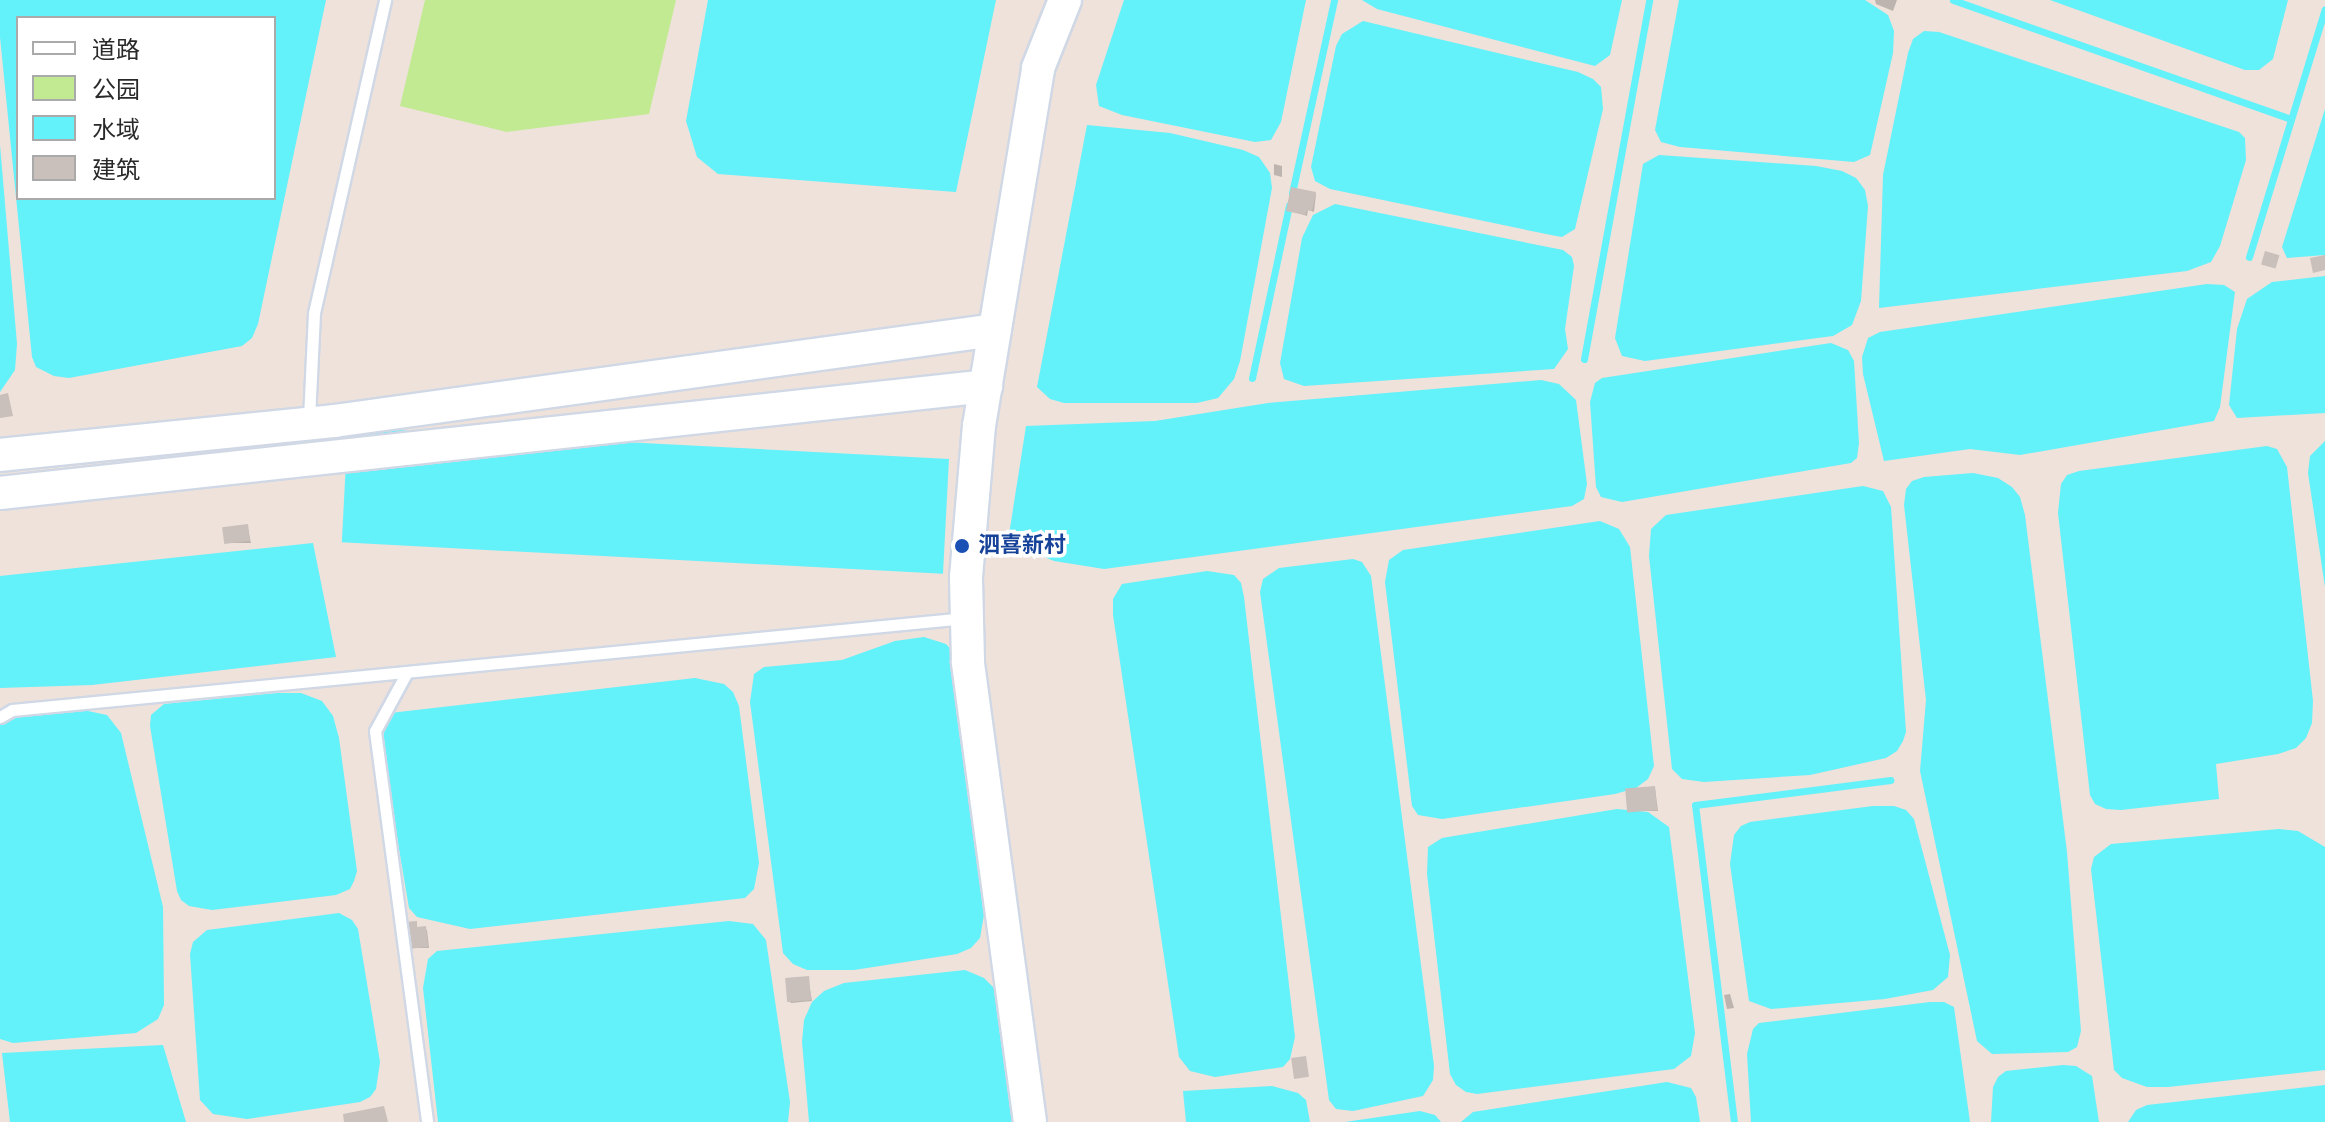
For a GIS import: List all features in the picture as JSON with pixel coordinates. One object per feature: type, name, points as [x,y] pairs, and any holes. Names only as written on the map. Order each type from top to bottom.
[{"type":"main road","points":[[1030,1122],[968,661],[966,577],[986,386],[1038,68],[1065,0]]},
{"type":"main road","points":[[0,455],[308,423],[995,330]]},
{"type":"main road","points":[[0,493],[986,386]]},
{"type":"lane","points":[[308,423],[314,313],[385,0]]},
{"type":"lane","points":[[0,717],[12,710],[967,618]]},
{"type":"lane","points":[[407,672],[375,731],[427,1122]]},
{"type":"green space","points":[[425,0],[676,0],[649,114],[507,132],[400,106]]},
{"type":"water","points":[[0,0],[326,0],[258,324],[252,338],[242,346],[69,378],[54,376],[36,367],[32,357],[16,200],[276,200],[276,16],[16,16],[16,197],[0,37]]},
{"type":"water","points":[[708,0],[996,0],[956,192],[718,174],[697,157],[686,121]]},
{"type":"water","points":[[1124,0],[1306,0],[1281,122],[1271,140],[1255,142],[1122,115],[1099,106],[1096,85]]},
{"type":"water","points":[[1362,0],[1622,0],[1610,55],[1595,66],[1377,9]]},
{"type":"water","points":[[1679,0],[1865,0],[1888,15],[1894,31],[1893,53],[1870,155],[1854,162],[1680,147],[1661,142],[1655,130]]},
{"type":"water","points":[[2050,0],[2288,0],[2273,59],[2259,70],[2245,70]]},
{"type":"water","points":[[1363,21],[1578,72],[1593,79],[1601,87],[1603,109],[1575,229],[1562,237],[1551,235],[1330,189],[1315,181],[1311,167],[1336,46],[1342,34]]},
{"type":"water","points":[[1924,31],[1939,32],[2239,132],[2245,138],[2246,160],[2220,246],[2211,262],[2187,271],[1879,308],[1883,175],[1908,53],[1913,39]]},
{"type":"water","points":[[2325,109],[2325,255],[2287,258],[2282,247]]},
{"type":"water","points":[[1087,125],[1170,133],[1243,150],[1259,157],[1270,173],[1272,188],[1240,361],[1234,379],[1218,398],[1197,403],[1064,403],[1050,399],[1037,387]]},
{"type":"water","points":[[0,145],[17,344],[15,370],[0,392]]},
{"type":"water","points":[[1659,155],[1816,166],[1842,171],[1856,178],[1865,190],[1868,206],[1861,301],[1852,325],[1833,336],[1645,361],[1622,356],[1615,338],[1643,164]]},
{"type":"water","points":[[1335,204],[1563,250],[1572,257],[1574,266],[1565,329],[1568,349],[1554,369],[1304,386],[1284,379],[1280,363],[1302,238],[1313,215]]},
{"type":"water","points":[[2325,276],[2325,413],[2237,418],[2229,405],[2237,329],[2247,299],[2272,282]]},
{"type":"water","points":[[2207,284],[2224,285],[2235,292],[2220,407],[2214,421],[2020,455],[1970,449],[1884,461],[1863,374],[1862,357],[1868,338],[1880,332]]},
{"type":"water","points":[[1831,343],[1848,350],[1854,361],[1859,443],[1857,458],[1851,463],[1622,502],[1601,497],[1596,487],[1590,402],[1595,383],[1602,378]]},
{"type":"water","points":[[1541,380],[1559,384],[1576,400],[1587,484],[1584,499],[1572,506],[1104,569],[1054,561],[1008,541],[1026,426],[1155,421],[1268,403]]},
{"type":"water","points":[[348,427],[949,459],[943,574],[342,542]]},
{"type":"water","points":[[2325,441],[2325,587],[2308,473],[2310,456]]},
{"type":"water","points":[[2267,446],[2277,449],[2287,467],[2313,701],[2312,723],[2306,738],[2296,748],[2278,754],[2216,764],[2219,799],[2121,810],[2095,804],[2090,795],[2058,513],[2061,484],[2067,475],[2079,471]]},
{"type":"water","points":[[1973,473],[1998,478],[2012,487],[2020,497],[2025,515],[2067,852],[2081,1031],[2077,1047],[2068,1052],[1992,1054],[1977,1041],[1920,771],[1926,700],[1904,505],[1906,489],[1912,481],[1924,477]]},
{"type":"water","points":[[1863,486],[1883,491],[1891,507],[1906,732],[1897,751],[1886,758],[1810,775],[1704,782],[1682,779],[1672,769],[1649,556],[1651,529],[1666,515]]},
{"type":"water","points":[[1600,521],[1619,529],[1630,547],[1654,766],[1648,779],[1636,788],[1615,794],[1442,819],[1418,815],[1412,806],[1385,582],[1389,560],[1403,550]]},
{"type":"water","points":[[313,543],[336,657],[92,685],[0,688],[0,576]]},
{"type":"water","points":[[1353,559],[1362,562],[1371,576],[1434,1066],[1433,1080],[1423,1096],[1353,1111],[1336,1109],[1329,1100],[1260,592],[1263,579],[1279,568]]},
{"type":"water","points":[[1207,571],[1234,575],[1241,583],[1244,597],[1295,1037],[1290,1059],[1283,1067],[1215,1077],[1190,1071],[1179,1057],[1113,615],[1113,599],[1122,584]]},
{"type":"water","points":[[924,637],[946,644],[957,656],[986,903],[980,938],[971,948],[957,954],[854,970],[807,970],[793,964],[783,953],[750,702],[754,674],[764,667],[842,660],[895,641]]},
{"type":"water","points":[[695,678],[724,684],[733,692],[739,706],[759,863],[754,889],[745,898],[470,929],[417,917],[409,908],[382,748],[383,720],[390,713]]},
{"type":"water","points":[[301,693],[322,701],[333,716],[339,738],[357,871],[354,881],[350,889],[336,895],[212,910],[189,906],[181,900],[177,891],[150,726],[151,715],[164,704]]},
{"type":"water","points":[[83,710],[107,715],[121,733],[163,907],[164,1005],[158,1019],[136,1033],[13,1043],[0,1039],[0,712]]},
{"type":"water","points":[[1894,806],[1906,810],[1914,819],[1950,955],[1948,977],[1933,990],[1885,999],[1771,1009],[1749,1001],[1730,864],[1734,835],[1741,826],[1750,822]]},
{"type":"water","points":[[1617,809],[1648,812],[1669,827],[1695,1033],[1691,1056],[1674,1069],[1477,1094],[1466,1092],[1456,1085],[1450,1074],[1427,874],[1428,847],[1442,838]]},
{"type":"water","points":[[2279,829],[2298,831],[2325,847],[2325,1070],[2168,1087],[2147,1087],[2122,1078],[2114,1070],[2091,869],[2094,857],[2111,844]]},
{"type":"water","points":[[339,913],[352,920],[358,929],[380,1062],[376,1089],[370,1097],[360,1102],[247,1119],[213,1114],[200,1100],[190,954],[193,942],[207,930]]},
{"type":"water","points":[[729,921],[753,924],[766,940],[790,1102],[788,1122],[438,1122],[423,988],[428,959],[437,951]]},
{"type":"water","points":[[965,970],[984,978],[995,989],[1014,1122],[809,1122],[802,1042],[804,1020],[812,1002],[824,991],[844,983]]},
{"type":"water","points":[[1944,1002],[1954,1007],[1970,1122],[1751,1122],[1747,1054],[1753,1029],[1759,1023]]},
{"type":"water","points":[[163,1045],[186,1122],[10,1122],[2,1053]]},
{"type":"water","points":[[2076,1066],[2092,1076],[2099,1122],[1991,1122],[1993,1087],[1998,1077],[2006,1071]]},
{"type":"water","points":[[1667,1082],[1691,1088],[1696,1097],[1700,1122],[1461,1122],[1473,1112]]},
{"type":"water","points":[[2325,1085],[2325,1122],[2128,1122],[2136,1110],[2147,1105]]},
{"type":"water","points":[[1272,1086],[1298,1093],[1306,1100],[1310,1122],[1186,1122],[1183,1091]]},
{"type":"water","points":[[1420,1111],[1435,1115],[1441,1122],[1345,1122]]},
{"type":"building","points":[[1291,187],[1316,192],[1312,211],[1307,210],[1305,215],[1286,211]]},
{"type":"building","points":[[2265,251],[2279,255],[2276,269],[2261,264]]},
{"type":"building","points":[[2325,255],[2325,270],[2313,273],[2310,258]]},
{"type":"building","points":[[8,393],[13,416],[0,418],[0,395]]},
{"type":"building","points":[[248,524],[250,541],[224,544],[222,527]]},
{"type":"building","points":[[1655,786],[1657,810],[1627,813],[1625,789]]},
{"type":"building","points":[[417,921],[417,927],[426,926],[428,947],[407,949],[404,922]]},
{"type":"building","points":[[809,976],[811,1000],[787,1002],[785,978]]},
{"type":"building","points":[[1306,1056],[1309,1077],[1294,1079],[1291,1058]]},
{"type":"building","points":[[384,1106],[388,1122],[344,1122],[343,1114]]},
{"type":"waterway","points":[[1292,193],[1334,0]]},
{"type":"waterway","points":[[1584,359],[1649,0]]},
{"type":"waterway","points":[[1953,0],[2291,119]]},
{"type":"waterway","points":[[2249,257],[2325,9]]},
{"type":"waterway","points":[[1252,378],[1289,205]]},
{"type":"waterway","points":[[1734,1122],[1695,805],[1890,780]]},
{"type":"place","name":"泗喜新村","points":[[962,546]]}]
